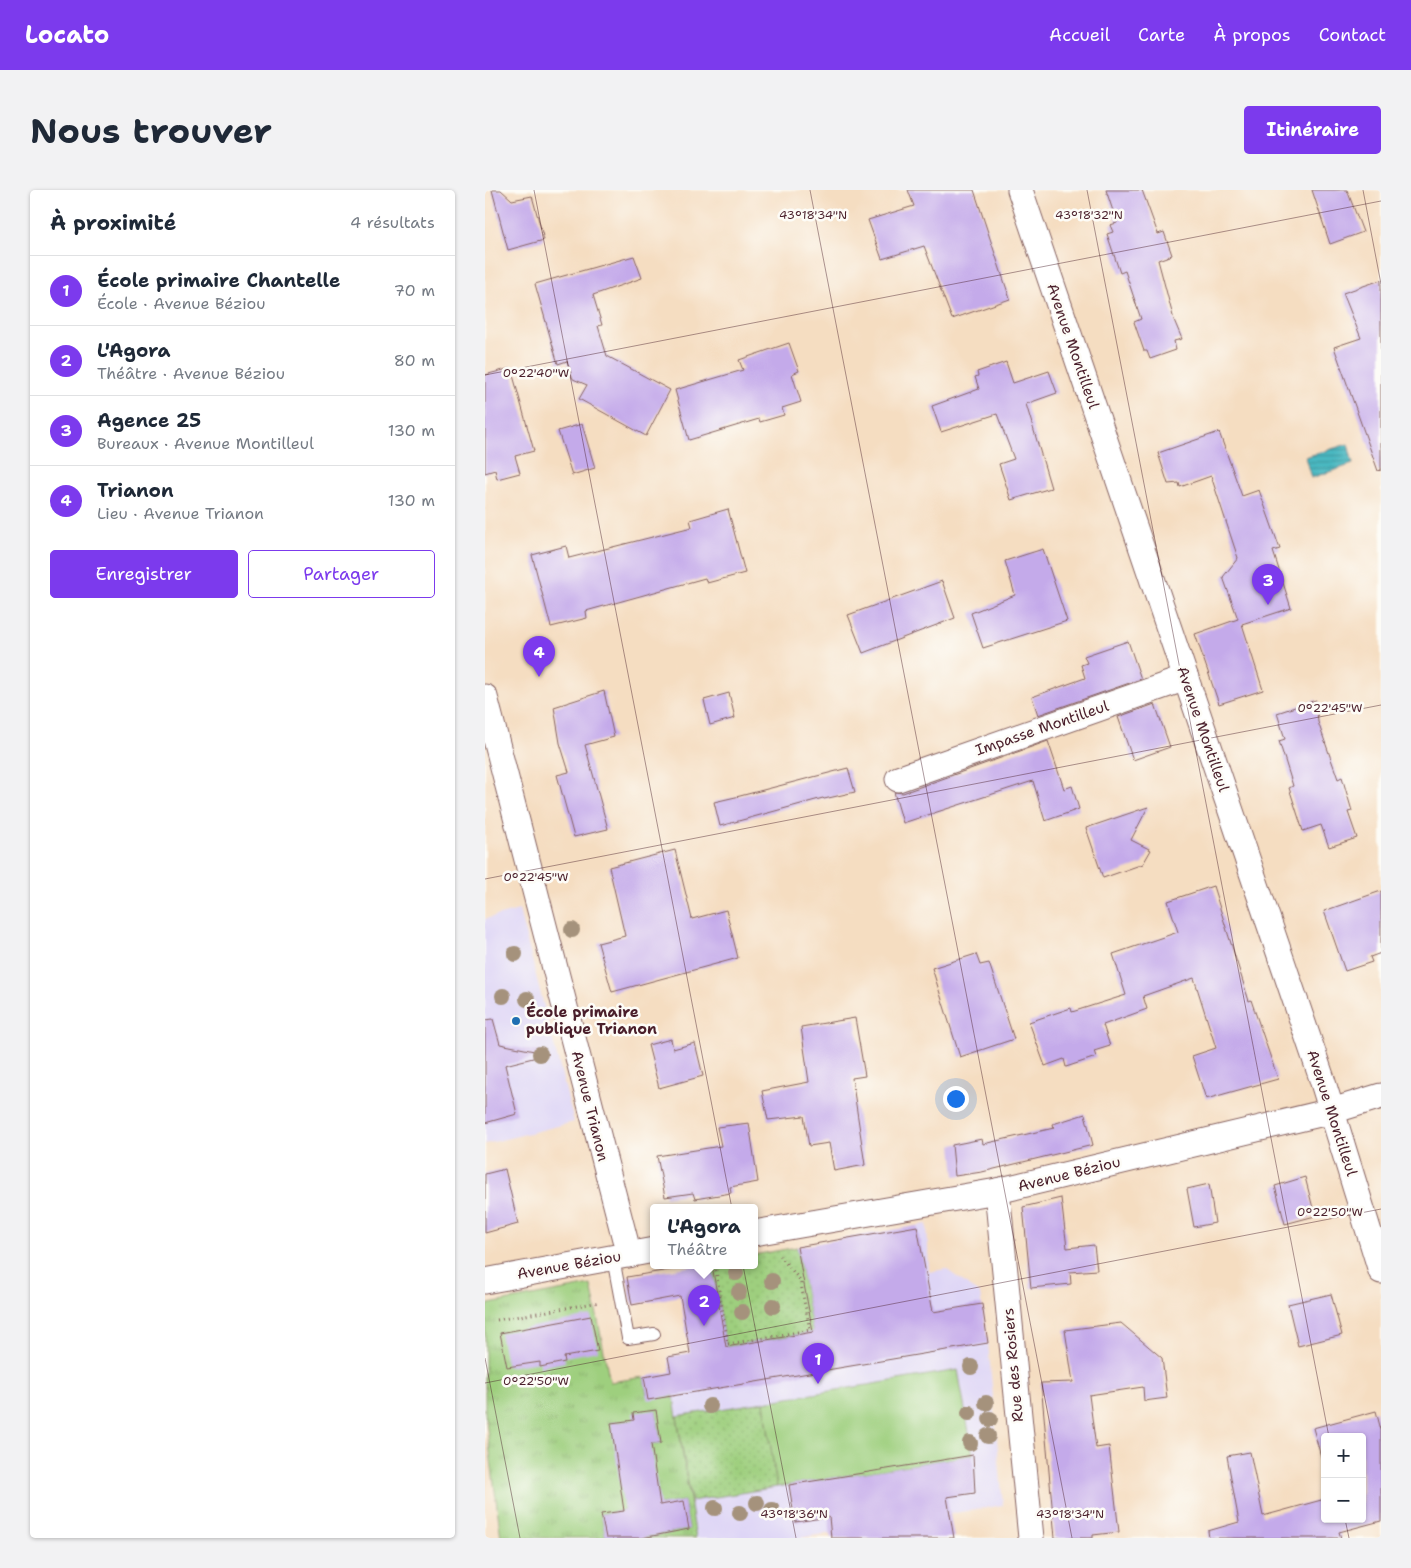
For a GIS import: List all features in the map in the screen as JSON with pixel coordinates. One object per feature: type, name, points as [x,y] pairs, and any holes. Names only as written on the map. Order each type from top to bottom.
[{"type":"street","name":"Avenue Montilleul","points":[[1020,190],[1332,1111],[1381,1271]]},
{"type":"street","name":"Impasse Montilleul","points":[[898,779],[1186,678]]},
{"type":"street","name":"Avenue Trianon","points":[[485,697],[621,1256]]},
{"type":"street","name":"Avenue Béziou","points":[[758,1232],[997,1192],[1332,1111],[1381,1096]]},
{"type":"street","name":"Rue des Rosiers","points":[[997,1192],[1031,1538]]},
{"type":"street","name":"Avenue Béziou","points":[[485,1281],[650,1251]]},
{"type":"lane","points":[[621,1256],[620,1298],[628,1338],[654,1334]]},
{"type":"path","points":[[716,1270],[728,1344],[809,1330],[800,1280],[780,1259],[778,1251]]},
{"type":"path","points":[[497,1320],[620,1298]]},
{"type":"shaded area","name":"École primaire publique Trianon","points":[[519,910],[574,1122],[485,1144],[485,919]]},
{"type":"shaded area","points":[[927,1224],[929,1272],[946,1269],[980,1294],[988,1343],[1003,1505],[799,1538],[696,1538],[673,1392],[647,1396],[644,1377],[671,1372],[668,1357],[813,1332],[797,1247]]},
{"type":"green space","points":[[797,1247],[813,1332],[726,1347],[713,1269],[758,1269],[758,1254]]},
{"type":"green space","points":[[591,1285],[610,1382],[644,1377],[647,1396],[673,1392],[696,1538],[643,1538],[637,1509],[601,1514],[606,1538],[501,1538],[485,1413],[485,1311],[489,1304]],"holes":[[[656,1411],[661,1443],[651,1444],[612,1423],[634,1420]],[[684,1501],[689,1529],[652,1536],[647,1507]]]},
{"type":"green space","points":[[958,1370],[973,1455],[777,1487],[764,1402]]},
{"type":"green space","points":[[764,1402],[777,1487],[691,1501],[677,1416]]},
{"type":"water","points":[[1348,444],[1353,464],[1311,478],[1305,457]]},
{"type":"building","points":[[492,190],[501,190],[512,200],[532,196],[544,240],[508,250]]},
{"type":"building","points":[[908,190],[974,190],[1010,299],[952,319],[924,246],[882,259],[868,220],[914,206]]},
{"type":"building","points":[[1106,190],[1142,190],[1158,234],[1164,232],[1172,255],[1158,260],[1174,320],[1182,339],[1174,341],[1176,350],[1150,359],[1147,351],[1144,351],[1134,322],[1141,319],[1125,271],[1120,273],[1107,234],[1113,232],[1110,225],[1117,223]]},
{"type":"building","points":[[1312,190],[1347,190],[1363,232],[1330,244]]},
{"type":"building","points":[[634,256],[642,278],[593,295],[602,325],[598,326],[607,356],[670,390],[646,436],[579,399],[587,385],[573,379],[567,361],[558,364],[535,284]]},
{"type":"building","points":[[1381,280],[1381,470],[1378,471],[1334,347],[1361,338],[1343,293]]},
{"type":"building","points":[[789,343],[799,371],[792,374],[801,402],[782,408],[784,415],[760,422],[759,419],[689,440],[675,390],[743,370],[739,360]]},
{"type":"building","points":[[1006,362],[1013,383],[1049,371],[1057,393],[1026,404],[1051,488],[1011,500],[999,464],[1014,459],[997,414],[941,432],[932,406],[979,389],[975,377],[978,376],[977,372]]},
{"type":"building","points":[[511,368],[534,451],[515,456],[520,473],[497,479],[495,470],[485,473],[485,375]]},
{"type":"building","points":[[582,424],[595,468],[572,475],[558,431]]},
{"type":"building","points":[[1219,432],[1242,496],[1259,490],[1280,549],[1273,551],[1291,608],[1242,624],[1263,690],[1219,704],[1195,634],[1238,619],[1223,577],[1238,558],[1211,476],[1180,487],[1179,483],[1168,484],[1158,453]]},
{"type":"building","points":[[728,509],[745,573],[707,583],[705,578],[586,611],[587,618],[551,627],[532,555],[566,546],[569,558],[692,527],[690,520]]},
{"type":"building","points":[[1043,549],[1067,621],[983,648],[971,613],[1015,595],[1005,561]]},
{"type":"building","points":[[942,581],[955,618],[863,653],[848,615]]},
{"type":"building","points":[[1128,641],[1141,679],[1038,715],[1032,697],[1085,678],[1081,665],[1087,663],[1084,656]]},
{"type":"building","points":[[604,691],[614,737],[585,745],[608,829],[574,837],[557,775],[569,772],[560,743],[554,707]]},
{"type":"building","points":[[729,693],[735,718],[710,725],[704,700]]},
{"type":"building","points":[[1316,700],[1318,722],[1338,779],[1342,777],[1352,811],[1348,812],[1357,838],[1329,847],[1321,825],[1303,831],[1289,788],[1293,786],[1279,741],[1285,739],[1277,713]]},
{"type":"building","points":[[1155,704],[1170,747],[1133,760],[1118,717]]},
{"type":"building","points":[[1048,741],[1064,789],[1072,786],[1079,809],[1045,821],[1033,781],[903,823],[894,792],[903,793]]},
{"type":"building","points":[[848,768],[855,792],[823,798],[720,826],[714,802]]},
{"type":"building","points":[[1148,807],[1131,840],[1151,850],[1143,864],[1103,878],[1086,828]]},
{"type":"building","points":[[675,850],[692,919],[726,910],[738,958],[612,992],[598,943],[625,936],[609,867]]},
{"type":"building","points":[[1213,886],[1249,1001],[1251,1000],[1278,1079],[1206,1099],[1192,1056],[1216,1048],[1194,978],[1143,996],[1147,1009],[1103,1025],[1110,1046],[1094,1051],[1096,1057],[1066,1067],[1064,1059],[1045,1066],[1029,1022],[1071,1008],[1072,1012],[1126,995],[1113,954],[1178,932],[1168,901]]},
{"type":"building","points":[[1381,891],[1381,953],[1370,957],[1372,962],[1345,971],[1324,911]]},
{"type":"building","points":[[976,954],[980,965],[989,963],[1014,1039],[960,1057],[932,968]]},
{"type":"building","points":[[855,1018],[865,1076],[852,1078],[865,1165],[834,1171],[829,1143],[809,1146],[804,1116],[768,1120],[762,1091],[809,1082],[801,1027]]},
{"type":"building","points":[[493,1019],[500,1044],[549,1054],[505,1065],[517,1114],[485,1123],[485,1020]]},
{"type":"building","points":[[671,1039],[673,1049],[695,1043],[703,1076],[659,1088],[648,1045]]},
{"type":"building","points":[[1085,1114],[1093,1145],[982,1172],[955,1176],[952,1145],[982,1139],[983,1144],[1054,1128],[1053,1124]]},
{"type":"building","points":[[749,1123],[758,1182],[730,1187],[731,1193],[695,1199],[693,1193],[665,1197],[657,1156],[721,1146],[717,1127]]},
{"type":"building","points":[[505,1169],[518,1224],[485,1233],[485,1174]]},
{"type":"building","points":[[1305,1177],[1315,1216],[1285,1224],[1275,1186]]},
{"type":"building","points":[[1209,1184],[1215,1223],[1194,1227],[1187,1189]]},
{"type":"building","points":[[1061,1198],[1067,1248],[1094,1245],[1097,1270],[1070,1272],[1071,1284],[1031,1288],[1023,1207]]},
{"type":"building","points":[[917,1226],[933,1312],[982,1304],[988,1343],[648,1400],[644,1377],[671,1372],[668,1357],[690,1353],[680,1296],[632,1305],[627,1277],[675,1269],[713,1269],[726,1347],[813,1332],[797,1247]]},
{"type":"building","points":[[1331,1294],[1342,1335],[1298,1346],[1288,1304]]},
{"type":"building","points":[[591,1316],[598,1351],[564,1357],[565,1362],[540,1367],[540,1362],[507,1367],[500,1333]]},
{"type":"building","points":[[1121,1323],[1162,1358],[1167,1398],[1144,1401],[1143,1387],[1089,1395],[1096,1448],[1109,1446],[1119,1532],[1093,1535],[1093,1538],[1055,1538],[1041,1383],[1073,1382],[1065,1330]]},
{"type":"building","points":[[656,1410],[661,1443],[651,1444],[660,1505],[684,1501],[689,1529],[642,1538],[606,1538],[601,1514],[624,1511],[611,1423],[634,1420],[633,1413]]},
{"type":"building","points":[[1376,1411],[1381,1430],[1381,1521],[1339,1532],[1341,1538],[1209,1538],[1208,1531],[1239,1522],[1227,1456],[1250,1452],[1263,1516],[1321,1500],[1321,1523],[1366,1523],[1366,1433],[1321,1433],[1321,1457],[1313,1428]]},
{"type":"building","points":[[973,1455],[975,1493],[947,1497],[954,1538],[831,1538],[829,1517],[795,1522],[789,1485]]},
{"type":"place","name":"Agence 25","points":[[1268,605]]},
{"type":"place","name":"Trianon","points":[[539,677]]},
{"type":"place","name":"École primaire publique Trianon","points":[[516,1021]]},
{"type":"place","name":"L'Agora","points":[[704,1326]]},
{"type":"place","name":"École primaire Chantelle","points":[[818,1384]]}]
